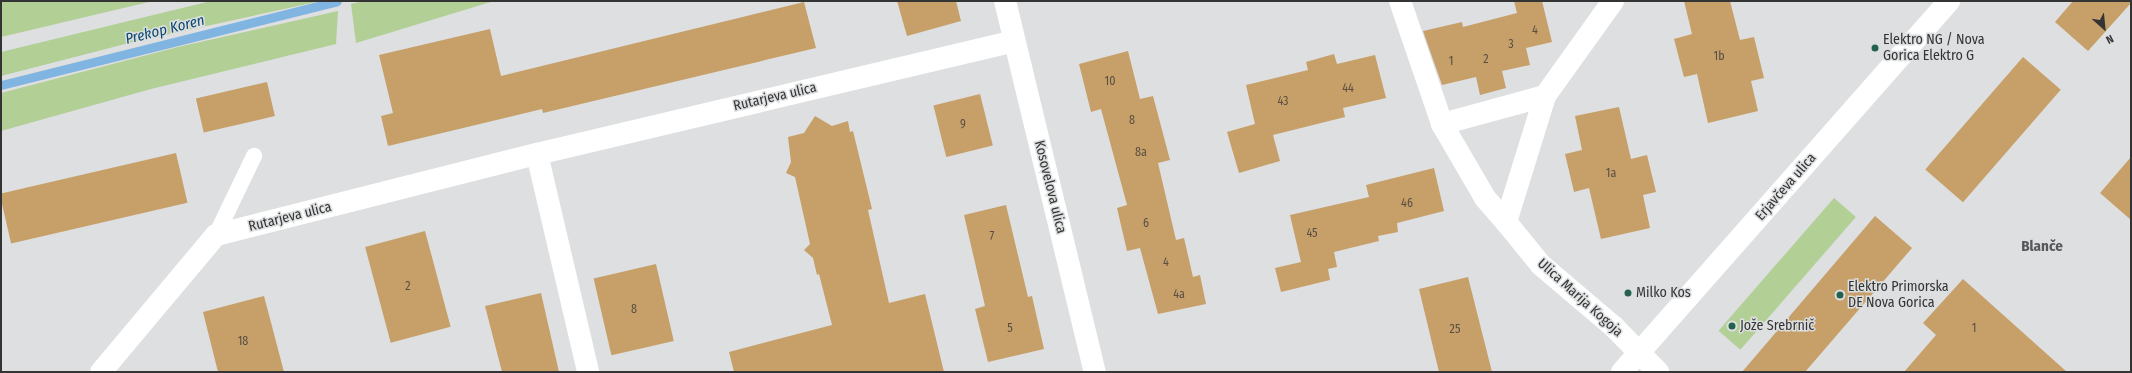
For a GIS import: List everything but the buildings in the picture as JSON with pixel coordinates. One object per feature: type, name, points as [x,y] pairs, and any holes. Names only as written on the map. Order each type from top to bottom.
[{"type":"street","name":"Kosovelova ulica","points":[[1005,1],[1095,372]]},
{"type":"street","name":"Ulica Marija Kogoja","points":[[1400,1],[1442,124],[1484,198],[1506,222],[1541,265],[1640,353],[1658,372]]},
{"type":"street","points":[[1506,222],[1545,96],[1613,1]]},
{"type":"street","name":"Erjavčeva ulica","points":[[1622,372],[1949,1]]},
{"type":"street","name":"Rutarjeva ulica","points":[[216,235],[537,154],[1014,41]]},
{"type":"street","points":[[1442,124],[1545,96]]},
{"type":"street","points":[[537,154],[588,372]]},
{"type":"street","points":[[101,372],[216,235]]},
{"type":"lane","points":[[216,235],[254,156]]},
{"type":"green space","points":[[1,1],[148,1],[149,2],[1,37]]},
{"type":"green space","points":[[211,1],[321,1],[133,42],[1,76],[1,52]]},
{"type":"green space","points":[[363,1],[494,1],[356,43],[351,4]]},
{"type":"green space","points":[[338,11],[336,44],[151,89],[1,131],[1,93],[178,47]]},
{"type":"green space","points":[[1834,198],[1856,217],[1740,350],[1719,331]]},
{"type":"waterway","name":"Prekop Koren","points":[[1,85],[337,1]]},
{"type":"place","name":"Elektro NG / Nova Gorica Elektro G","points":[[1875,48]]},
{"type":"place","name":"Milko Kos","points":[[1628,293]]},
{"type":"place","name":"Elektro Primorska DE Nova Gorica","points":[[1840,295]]},
{"type":"place","name":"Jože Srebrnič","points":[[1732,326]]},
{"type":"district","name":"Blanče","points":[[2042,247]]}]
